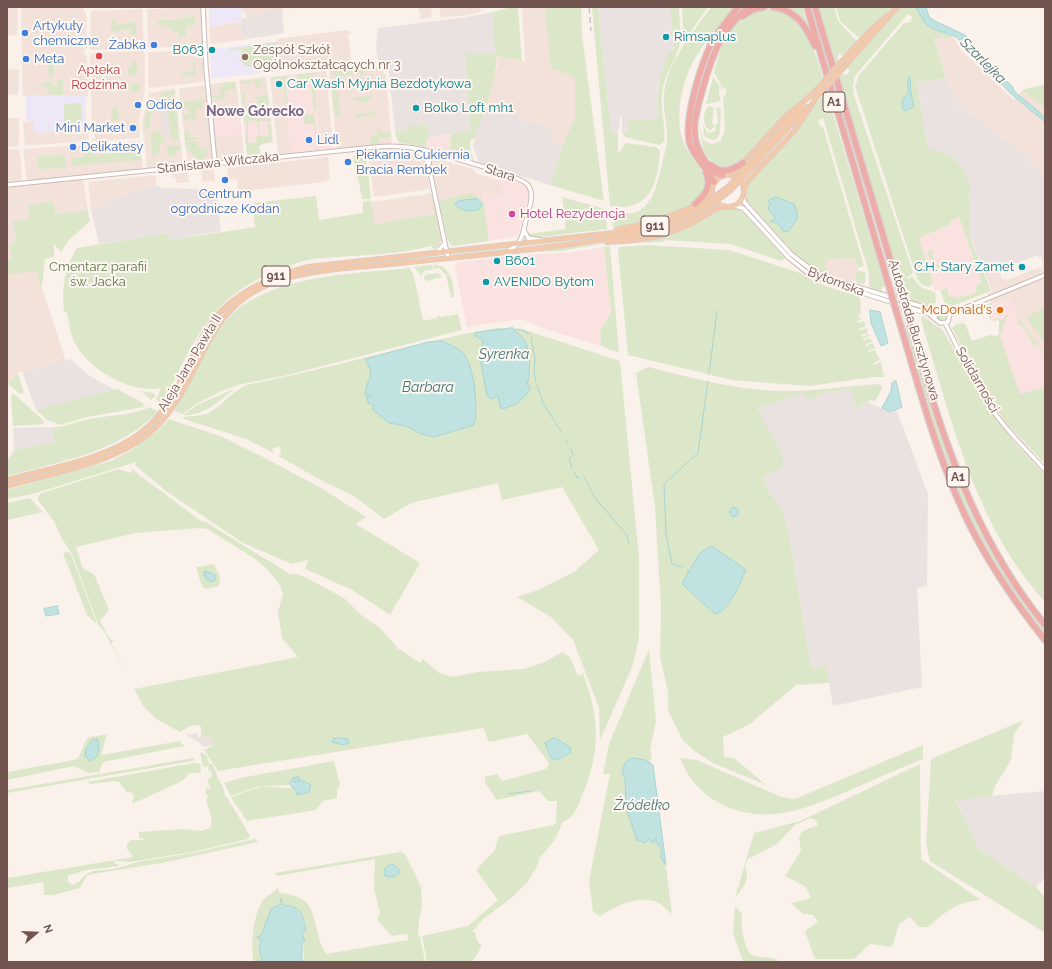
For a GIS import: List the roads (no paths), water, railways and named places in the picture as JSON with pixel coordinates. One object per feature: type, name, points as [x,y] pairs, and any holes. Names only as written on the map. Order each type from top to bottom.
[{"type":"highway","points":[[723,175],[717,174],[710,168],[700,154],[696,144],[694,129],[695,118],[710,63],[719,42],[738,7]]},
{"type":"highway","points":[[714,182],[690,145],[688,134],[689,118],[705,57],[714,39],[742,7]]},
{"type":"highway","points":[[732,20],[749,7]]},
{"type":"highway","points":[[732,20],[750,11],[764,7]]},
{"type":"highway","points":[[773,7],[790,13],[803,23],[824,64]]},
{"type":"highway","name":"Autostrada Bursztynowa","points":[[807,7],[932,432],[962,508],[983,551],[1003,583],[1045,640]]},
{"type":"highway","name":"Autostrada Bursztynowa","points":[[814,7],[938,419],[967,498],[1001,564],[1045,625]]},
{"type":"highway","points":[[696,144],[706,159],[717,169],[730,170],[744,163]]},
{"type":"highway","points":[[696,204],[705,195],[709,187],[704,168]]},
{"type":"main road","name":"911","points":[[500,252],[579,243],[654,232],[684,221],[731,190],[810,96],[873,28],[895,9]]},
{"type":"main road","name":"911","points":[[756,161],[845,66],[895,9]]},
{"type":"main road","points":[[579,243],[645,240],[681,228],[724,206],[734,206],[743,197],[747,182],[794,130],[819,94]]},
{"type":"main road","points":[[732,175],[784,118],[810,96]]},
{"type":"main road","points":[[604,233],[660,219],[696,204],[707,198],[712,191],[714,182],[723,175],[732,175],[740,179],[744,190]]},
{"type":"main road","points":[[712,191],[716,200],[724,206]]},
{"type":"main road","name":"911","points":[[519,244],[628,231],[658,225],[705,207]]},
{"type":"main road","name":"Aleja Jana Pawła II","points":[[7,480],[107,452],[125,443],[143,431],[155,420],[179,386],[204,333],[222,310],[249,288],[276,276],[308,267],[519,244]]},
{"type":"main road","name":"Aleja Jana Pawła II","points":[[7,486],[109,458],[128,448],[160,424],[174,405],[208,339],[238,303],[253,292],[279,280],[309,273],[500,252]]},
{"type":"street","points":[[203,7],[215,163]]},
{"type":"street","name":"Stanisława Witczaka","points":[[7,184],[382,147],[418,149],[437,153]]},
{"type":"street","points":[[418,149],[425,155],[448,258]]},
{"type":"street","points":[[428,167],[430,158],[437,153]]},
{"type":"street","name":"Stara","points":[[437,153],[525,182],[530,189],[532,196],[519,244]]},
{"type":"street","name":"Bytomska","points":[[743,197],[745,203],[791,254],[813,272],[937,311]]},
{"type":"street","name":"Bytomska","points":[[734,206],[743,208],[789,258],[809,274],[831,283],[929,314],[935,319]]},
{"type":"street","points":[[524,229],[526,236],[531,239],[546,240]]},
{"type":"street","points":[[436,253],[441,249],[445,242]]},
{"type":"street","points":[[500,252],[514,248],[519,244]]},
{"type":"street","points":[[950,314],[1045,275]]},
{"type":"street","points":[[943,308],[950,314],[949,319],[945,323],[940,323],[935,319],[937,311],[943,308]]},
{"type":"street","name":"Solidarności","points":[[945,323],[973,379],[987,403],[1005,427],[1045,470]]},
{"type":"water","name":"Szarlejka","points":[[916,7],[926,7],[929,17],[933,20],[965,35],[996,72],[1012,86],[1015,92],[1045,117],[1045,122],[1010,93],[956,37],[931,28],[925,23]]},
{"type":"water","points":[[910,77],[914,106],[906,111],[902,107],[902,103],[908,93],[908,81]]},
{"type":"water","points":[[776,197],[794,204],[797,212],[797,219],[788,232],[783,231],[777,223],[770,221],[776,218],[768,209],[770,204],[768,201],[771,198],[773,199]]},
{"type":"water","points":[[477,199],[481,203],[482,207],[476,210],[468,211],[455,205],[458,201]]},
{"type":"water","points":[[870,310],[880,312],[888,343],[881,346],[871,323]]},
{"type":"water","name":"Syrenka","points":[[513,328],[522,337],[529,354],[529,375],[527,385],[530,386],[530,390],[518,403],[503,409],[500,407],[498,396],[491,399],[487,395],[480,358],[483,340],[475,336],[475,333]]},
{"type":"water","name":"Barbara","points":[[443,341],[462,352],[470,366],[476,398],[474,425],[434,437],[421,434],[406,426],[389,423],[373,410],[373,404],[369,404],[366,397],[371,396],[371,394],[365,395],[371,375],[365,359],[428,342]]},
{"type":"water","points":[[896,381],[902,407],[891,412],[882,408],[891,391],[892,383]]},
{"type":"water","points":[[732,508],[736,508],[738,512],[736,516],[732,516],[730,514],[730,510]]},
{"type":"water","points":[[712,546],[746,570],[738,589],[730,602],[715,614],[682,584],[699,554]]},
{"type":"water","points":[[205,571],[215,575],[215,580],[212,582],[206,579],[204,575]]},
{"type":"water","points":[[58,606],[56,609],[58,609],[59,614],[46,616],[44,609]]},
{"type":"water","points":[[555,738],[570,747],[571,753],[557,760],[551,758],[545,743]]},
{"type":"water","points":[[93,739],[98,740],[99,750],[95,758],[90,761],[85,756],[86,749]]},
{"type":"water","points":[[333,739],[348,739],[349,743],[343,745],[332,742]]},
{"type":"water","name":"Źródełko","points":[[632,758],[645,760],[653,765],[666,865],[661,858],[661,847],[656,843],[656,839],[653,843],[649,839],[644,843],[637,840],[626,808],[625,779],[622,772],[625,763]]},
{"type":"water","points":[[299,777],[300,779],[295,779],[294,782],[301,780],[311,785],[309,792],[297,795],[296,791],[289,784],[293,778]]},
{"type":"water","points":[[392,864],[398,868],[398,874],[393,877],[384,875],[385,868]]},
{"type":"water","points":[[281,898],[282,905],[294,907],[302,914],[306,930],[302,934],[305,941],[302,942],[302,962],[258,962],[262,959],[259,949],[261,939],[257,938],[258,936],[261,936],[271,909],[281,904]]},
{"type":"waterway","points":[[709,374],[717,311]]},
{"type":"waterway","points":[[516,329],[525,331],[529,334]]},
{"type":"waterway","points":[[531,337],[535,359],[534,372],[536,382]]},
{"type":"waterway","points":[[683,567],[672,564],[666,534],[664,484],[698,453],[708,381]]},
{"type":"waterway","points":[[537,385],[543,403],[561,431]]},
{"type":"waterway","points":[[565,439],[568,444]]},
{"type":"waterway","points":[[571,449],[573,455]]},
{"type":"waterway","points":[[571,457],[569,460],[572,468]]},
{"type":"waterway","points":[[575,473],[577,478],[580,478]]},
{"type":"waterway","points":[[584,477],[595,498],[626,534],[629,543]]},
{"type":"waterway","points":[[508,794],[531,791]]},
{"type":"railway","points":[[589,7],[591,31]]},
{"type":"place","name":"Artykuły chemiczne","points":[[25,33]]},
{"type":"place","name":"Rimsaplus","points":[[666,37]]},
{"type":"place","name":"Żabka","points":[[154,45]]},
{"type":"place","name":"B063","points":[[212,50]]},
{"type":"place","name":"Apteka Rodzinna","points":[[99,56]]},
{"type":"place","name":"Zespół Szkół Ogólnokształcących nr 3","points":[[245,57]]},
{"type":"place","name":"Meta","points":[[26,59]]},
{"type":"place","name":"Car Wash Myjnia Bezdotykowa","points":[[279,84]]},
{"type":"place","name":"Odido","points":[[138,105]]},
{"type":"place","name":"Bolko Loft mh1","points":[[416,108]]},
{"type":"place","name":"Mini Market","points":[[133,128]]},
{"type":"place","name":"Lidl","points":[[309,140]]},
{"type":"place","name":"Delikatesy","points":[[73,147]]},
{"type":"place","name":"Piekarnia Cukiernia Bracia Rembek","points":[[348,162]]},
{"type":"place","name":"Centrum ogrodnicze Kodan","points":[[225,180]]},
{"type":"place","name":"Hotel Rezydencja","points":[[512,214]]},
{"type":"place","name":"B601","points":[[497,261]]},
{"type":"place","name":"C.H. Stary Zamet","points":[[1022,267]]},
{"type":"place","name":"AVENIDO Bytom","points":[[486,282]]},
{"type":"place","name":"McDonald's","points":[[1000,310]]},
{"type":"district","name":"Nowe Górecko","points":[[255,112]]},
{"type":"park label","name":"Cmentarz parafii św. Jacka","points":[[98,274]]}]
